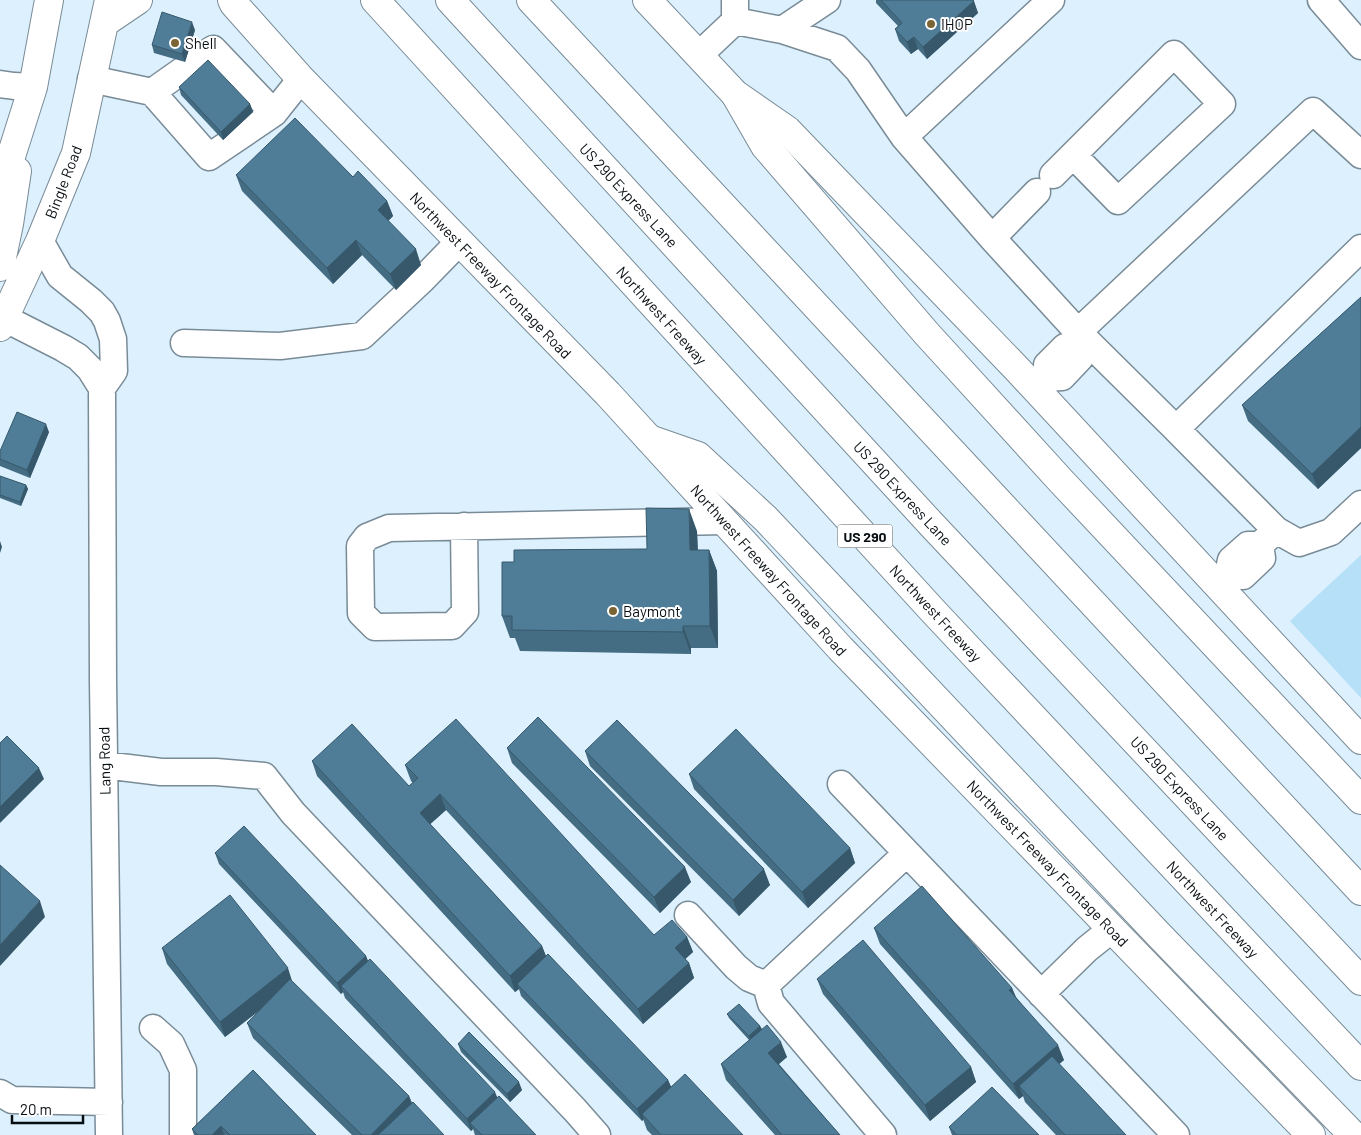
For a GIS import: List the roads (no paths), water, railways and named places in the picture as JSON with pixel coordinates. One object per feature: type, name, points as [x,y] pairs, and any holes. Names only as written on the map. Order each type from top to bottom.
[{"type":"main road","points":[[0,267],[9,224],[29,98],[49,0]]},
{"type":"main road","points":[[107,12],[138,0]]},
{"type":"main road","name":"Northwest Freeway","points":[[375,0],[933,611],[1361,1066]]},
{"type":"main road","name":"US 290 Express Lane","points":[[450,0],[919,511],[1361,981]]},
{"type":"main road","points":[[531,0],[1361,891]]},
{"type":"main road","points":[[647,0],[735,94],[787,130],[1041,384],[1223,580],[1361,740]]},
{"type":"main road","name":"Northwest Freeway Frontage Road","points":[[231,1],[301,78],[608,394],[840,648],[1311,1135]]},
{"type":"main road","name":"Bingle Road","points":[[1,316],[40,241],[76,152],[107,12]]},
{"type":"main road","points":[[735,94],[764,146],[927,334],[1061,481],[1361,800]]},
{"type":"main road","points":[[0,191],[29,98]]},
{"type":"main road","points":[[649,439],[698,456],[766,519],[1158,934],[1353,1135]]},
{"type":"street","points":[[782,30],[827,0]]},
{"type":"street","points":[[1321,0],[1361,46]]},
{"type":"street","points":[[904,137],[1036,5]]},
{"type":"street","points":[[699,55],[735,10],[782,30],[837,48],[858,70],[904,137],[1082,341],[1176,429],[1268,537],[1299,543],[1331,532],[1361,504]]},
{"type":"street","points":[[152,92],[213,49],[274,113]]},
{"type":"street","points":[[992,238],[1073,154],[1174,54],[1222,104],[1118,201],[1073,154]]},
{"type":"street","points":[[91,79],[152,92],[209,157],[274,113],[301,78]]},
{"type":"street","points":[[0,84],[14,86],[29,98]]},
{"type":"street","points":[[1041,384],[1062,377],[1080,358],[1082,341],[1313,111],[1361,156]]},
{"type":"street","name":"Lang Road","points":[[40,241],[60,276],[102,312],[107,320],[113,339],[114,371],[102,388],[104,765],[110,1135]]},
{"type":"street","points":[[184,343],[280,346],[362,336],[422,280],[459,242]]},
{"type":"street","points":[[1176,429],[1361,248]]},
{"type":"street","points":[[1,316],[78,357],[90,370],[102,388]]},
{"type":"street","points":[[464,526],[465,612],[452,626],[375,627],[361,613],[360,546],[367,537],[389,528],[464,526],[724,521]]},
{"type":"street","points":[[1223,580],[1243,576],[1262,558],[1268,537]]},
{"type":"street","points":[[104,765],[161,772],[216,772],[264,776],[293,813],[597,1135]]},
{"type":"street","points":[[841,784],[1176,1135]]},
{"type":"street","points":[[766,985],[907,853]]},
{"type":"street","points":[[688,915],[736,966],[750,978],[766,985]]},
{"type":"street","points":[[1041,994],[1087,948],[1112,929]]},
{"type":"street","points":[[766,985],[771,1003],[883,1135]]},
{"type":"street","points":[[153,1028],[171,1044],[183,1070],[183,1135]]},
{"type":"street","points":[[0,1094],[12,1100],[109,1102]]},
{"type":"place","name":"IHOP","points":[[931,24]]},
{"type":"place","name":"Shell","points":[[175,43]]},
{"type":"place","name":"Baymont","points":[[613,611]]}]
